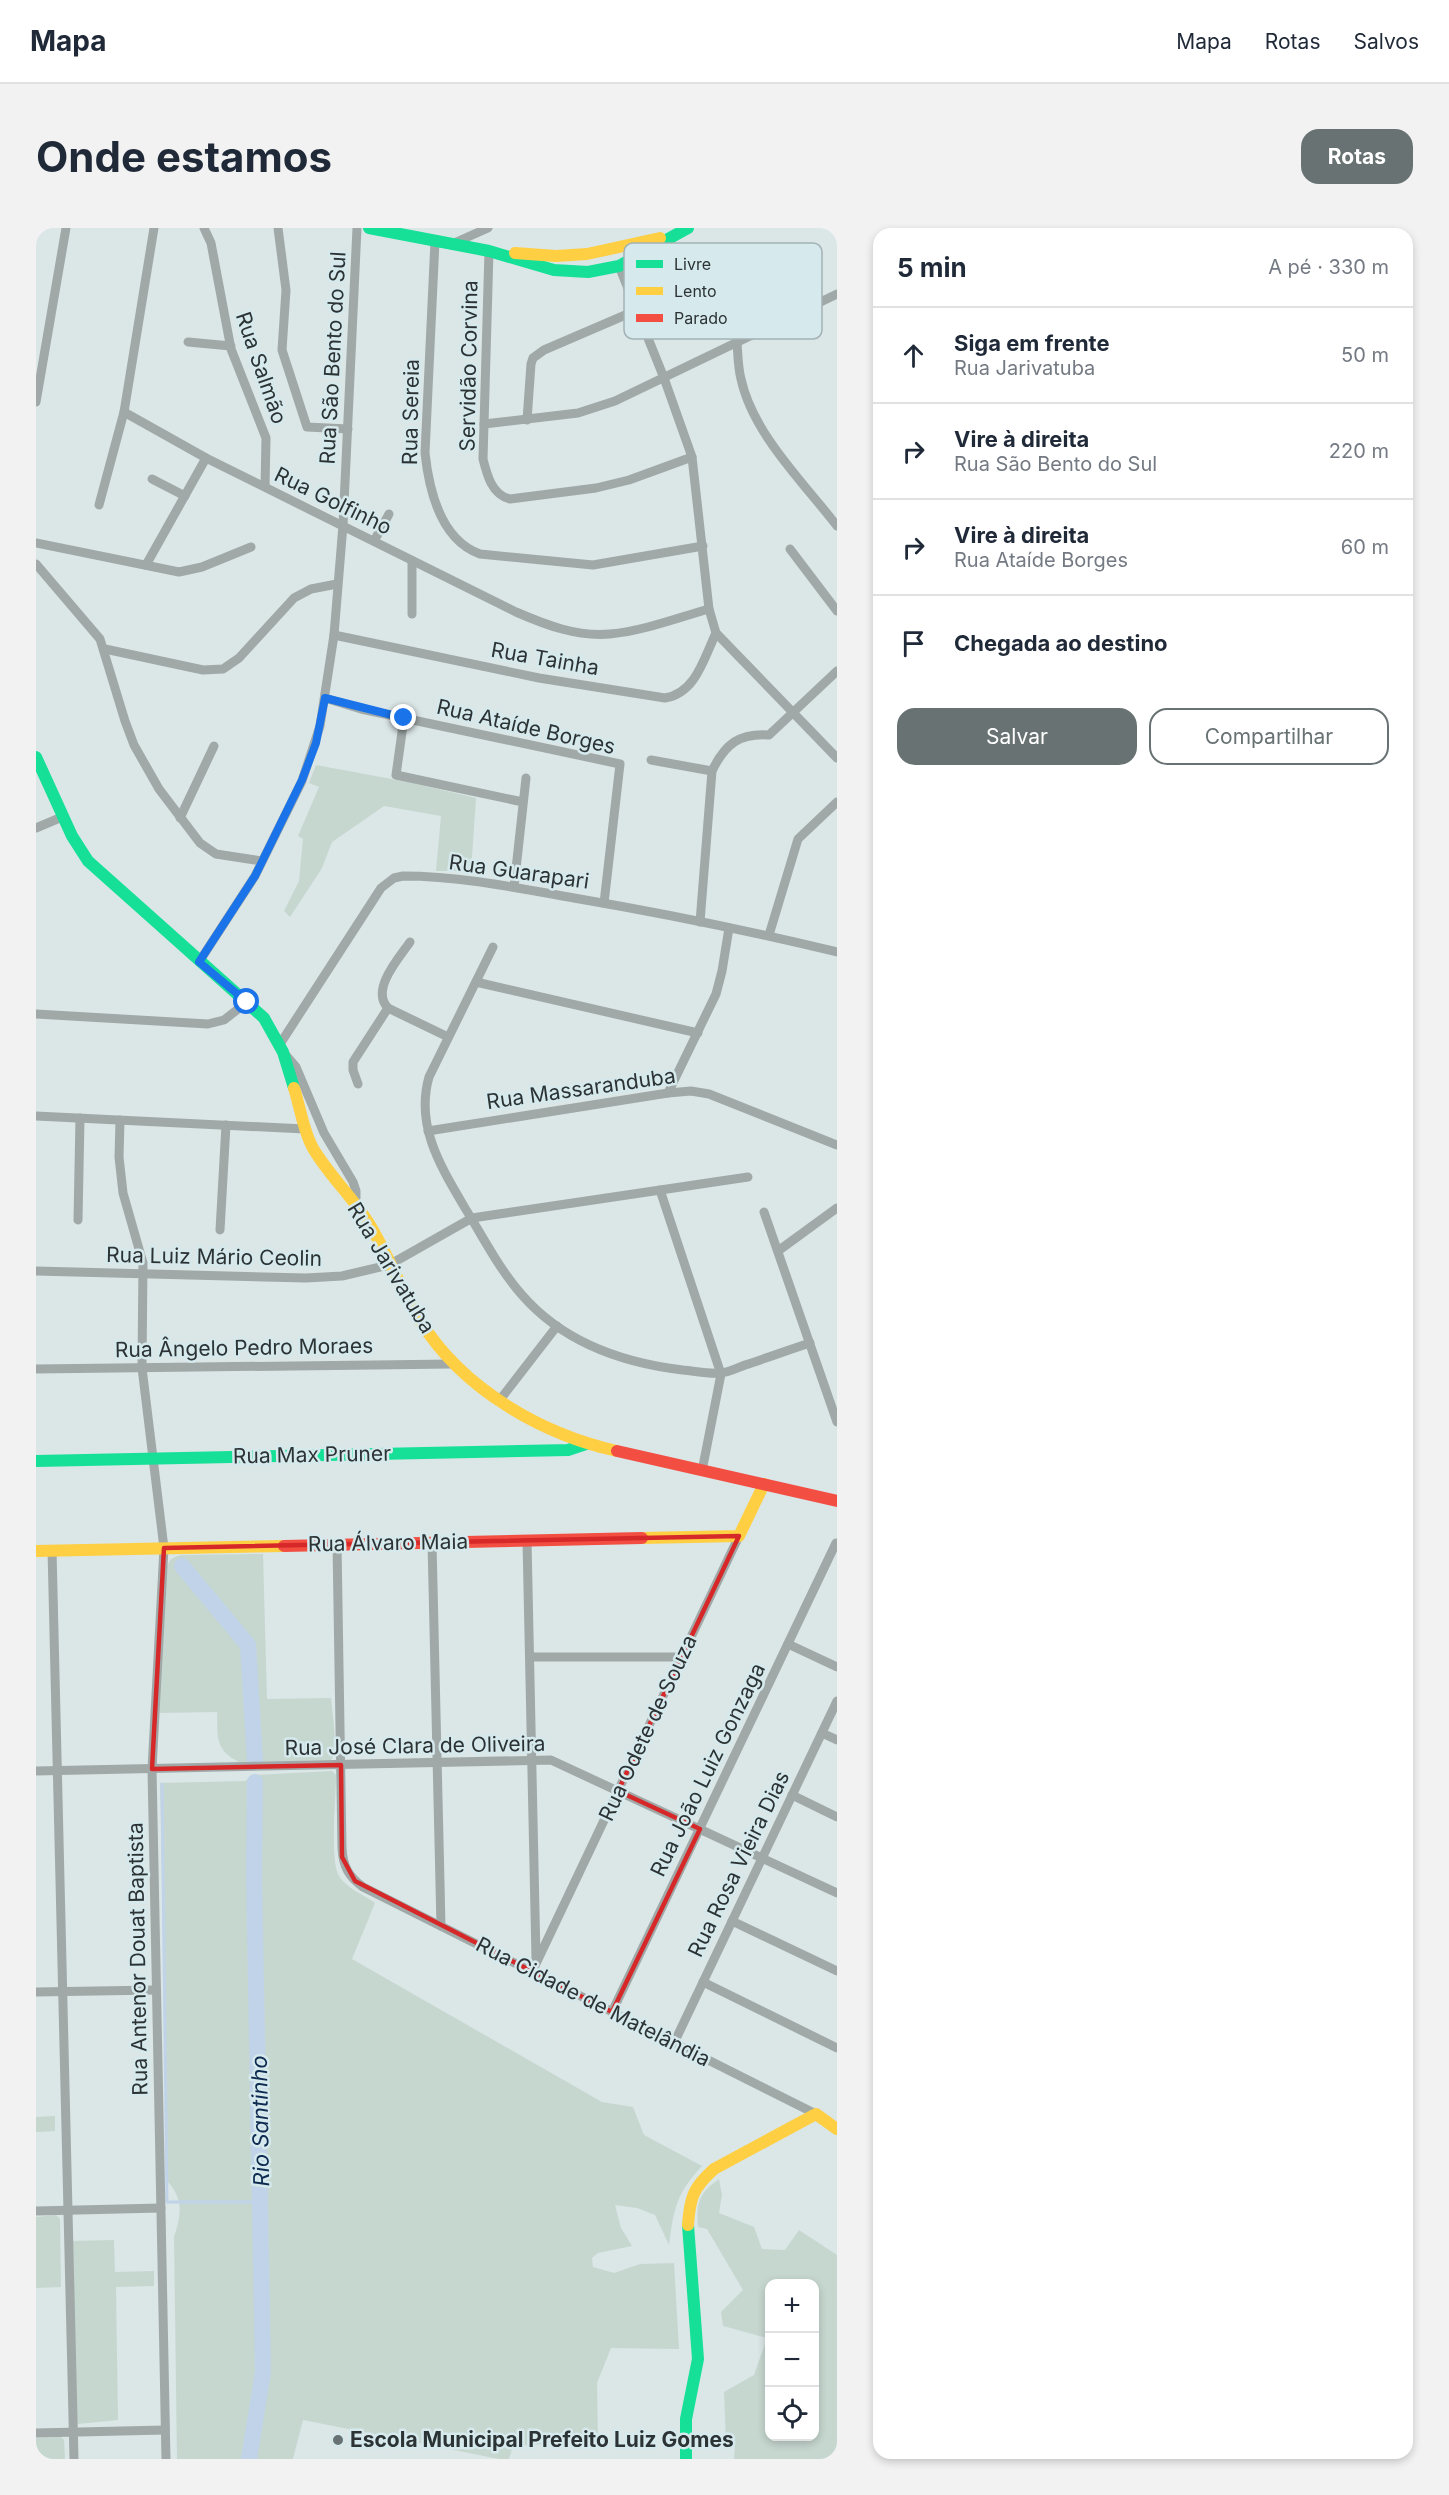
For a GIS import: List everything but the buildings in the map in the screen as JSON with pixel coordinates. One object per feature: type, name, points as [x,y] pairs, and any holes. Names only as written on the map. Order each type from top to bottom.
[{"type":"street","points":[[36,402],[66,228]]},
{"type":"street","points":[[99,505],[124,412],[154,228]]},
{"type":"street","name":"Rua Salmão","points":[[204,228],[211,243],[231,346],[266,438],[265,487]]},
{"type":"street","points":[[278,228],[286,290],[282,350],[307,427],[348,429]]},
{"type":"street","name":"Rua São Bento do Sul","points":[[199,962],[230,917],[262,861],[307,769],[316,743],[334,635],[343,525],[357,228]]},
{"type":"street","points":[[369,228],[489,251],[554,270],[596,271],[624,263]]},
{"type":"street","points":[[452,244],[488,228]]},
{"type":"street","points":[[660,243],[688,228]]},
{"type":"street","points":[[642,243],[674,235]]},
{"type":"street","name":"Rua Sereia","points":[[435,241],[425,453],[428,478],[434,496],[445,524],[457,541],[480,554],[593,566],[703,546]]},
{"type":"street","points":[[489,251],[556,256],[624,247]]},
{"type":"street","name":"Servidão Corvina","points":[[489,251],[483,459],[486,472],[498,493],[510,499],[596,488],[628,480],[692,457]]},
{"type":"street","points":[[619,266],[624,279]]},
{"type":"street","points":[[822,301],[837,294]]},
{"type":"street","points":[[527,420],[533,358],[544,350],[624,315]]},
{"type":"street","points":[[648,339],[692,457],[709,609],[716,633],[837,758]]},
{"type":"street","points":[[484,424],[596,409],[745,339]]},
{"type":"street","points":[[188,342],[231,346]]},
{"type":"street","points":[[737,343],[741,380],[758,419],[787,464],[837,526]]},
{"type":"street","name":"Rua Golfinho","points":[[124,412],[206,458],[516,612],[553,627],[583,633],[610,634],[709,609]]},
{"type":"street","points":[[146,566],[206,458]]},
{"type":"street","points":[[152,479],[185,496]]},
{"type":"street","points":[[374,541],[389,514]]},
{"type":"street","points":[[36,543],[179,572],[190,571],[251,547]]},
{"type":"street","points":[[790,549],[837,611]]},
{"type":"street","points":[[412,561],[412,614]]},
{"type":"street","points":[[36,564],[94,630],[105,649],[119,704],[134,745],[150,774],[180,818],[200,843],[210,851],[262,861]]},
{"type":"street","points":[[105,649],[203,670],[223,669],[238,658],[294,598],[311,589],[337,584]]},
{"type":"street","name":"Rua Tainha","points":[[334,635],[539,678],[665,698],[683,692],[691,685],[716,633]]},
{"type":"street","points":[[700,922],[712,771],[722,753],[738,739],[756,734],[770,735],[837,671]]},
{"type":"street","name":"Rua Ataíde Borges","points":[[325,698],[404,718],[620,764],[604,903]]},
{"type":"street","points":[[404,718],[396,775],[523,802]]},
{"type":"street","points":[[180,818],[214,746]]},
{"type":"street","name":"Rua Jarivatuba","points":[[36,757],[52,786],[73,841],[92,865],[264,1018],[281,1048],[305,1129],[321,1162],[356,1204],[422,1324],[453,1364],[499,1401],[541,1425],[586,1444],[837,1501]]},
{"type":"street","points":[[651,760],[712,771]]},
{"type":"street","points":[[514,887],[525,778]]},
{"type":"street","points":[[769,936],[798,839],[837,802]]},
{"type":"street","points":[[36,828],[62,817]]},
{"type":"street","name":"Rua Guarapari","points":[[281,1048],[357,924],[386,883],[394,878],[411,876],[514,887],[729,927],[837,952]]},
{"type":"street","points":[[669,1093],[719,983],[729,927]]},
{"type":"street","points":[[410,942],[382,990],[381,998],[388,1008],[448,1037]]},
{"type":"street","points":[[493,948],[448,1037],[427,1086],[425,1104],[428,1131],[440,1164],[515,1286],[534,1307],[557,1326],[604,1352],[632,1361],[721,1374],[810,1343]]},
{"type":"street","points":[[476,982],[698,1033]]},
{"type":"street","points":[[36,1014],[208,1024],[224,1020],[247,1002]]},
{"type":"street","points":[[358,1084],[353,1062],[388,1008]]},
{"type":"street","points":[[281,1048],[296,1066],[324,1133],[353,1182],[356,1204]]},
{"type":"street","name":"Rua Massaranduba","points":[[428,1131],[691,1091],[709,1094],[837,1145]]},
{"type":"street","points":[[36,1116],[305,1129]]},
{"type":"street","points":[[78,1220],[80,1118]]},
{"type":"street","name":"Rua Antenor Douat Baptista","points":[[120,1120],[119,1157],[122,1184],[127,1209],[141,1252],[144,1274],[142,1368],[164,1548],[152,1769],[166,2459]]},
{"type":"street","points":[[220,1230],[226,1125]]},
{"type":"street","points":[[472,1218],[748,1177]]},
{"type":"street","points":[[660,1190],[721,1374],[702,1471]]},
{"type":"street","points":[[778,1251],[837,1208]]},
{"type":"street","points":[[764,1212],[837,1422]]},
{"type":"street","name":"Rua Luiz Mário Ceolin","points":[[36,1271],[324,1278],[342,1276],[389,1265],[472,1218]]},
{"type":"street","points":[[499,1401],[557,1326]]},
{"type":"street","name":"Rua Ângelo Pedro Moraes","points":[[36,1369],[453,1364]]},
{"type":"street","name":"Rua Max Pruner","points":[[36,1461],[568,1450],[586,1444]]},
{"type":"street","name":"Rua Odete de Souza","points":[[534,1967],[764,1484]]},
{"type":"street","name":"Rua Álvaro Maia","points":[[36,1551],[739,1536]]},
{"type":"street","points":[[527,1541],[534,1967]]},
{"type":"street","points":[[432,1543],[441,1926]]},
{"type":"street","name":"Rua João Luiz Gonzaga","points":[[612,2012],[836,1543]]},
{"type":"street","points":[[337,1545],[340,1765]]},
{"type":"street","points":[[52,1550],[74,2459]]},
{"type":"street","points":[[788,1644],[837,1667]]},
{"type":"street","points":[[530,1657],[682,1657]]},
{"type":"street","name":"Rua Rosa Vieira Dias","points":[[674,2043],[837,1701]]},
{"type":"street","points":[[822,1733],[837,1740]]},
{"type":"street","name":"Rua José Clara de Oliveira","points":[[36,1772],[551,1760],[837,1893]]},
{"type":"street","name":"Rua Cidade de Matelândia","points":[[340,1765],[342,1857],[349,1875],[363,1887],[441,1926],[534,1967],[612,2012],[816,2114],[837,2129]]},
{"type":"street","points":[[792,1795],[837,1817]]},
{"type":"street","points":[[732,1921],[837,1971]]},
{"type":"street","points":[[703,1982],[837,2048]]},
{"type":"street","points":[[36,1992],[156,1990]]},
{"type":"street","points":[[686,2459],[686,2419],[698,2359],[687,2234],[690,2199],[700,2182],[714,2169],[816,2114]]},
{"type":"street","points":[[36,2211],[161,2208]]},
{"type":"street","points":[[36,2433],[165,2430]]},
{"type":"highlighted area","points":[[739,1536],[618,1791],[700,1829],[612,2012],[355,1881],[342,1857],[341,1765],[152,1769],[164,1548]]},
{"type":"shaded area","points":[[316,765],[413,783],[476,798],[471,871],[436,871],[441,816],[384,806],[332,842],[322,868],[290,917],[284,911],[299,881],[303,839],[298,836],[319,787],[309,783]]},
{"type":"shaded area","points":[[263,1554],[267,1699],[331,1698],[335,1748],[331,1760],[239,1762],[221,1747],[217,1712],[160,1713],[162,1610],[169,1562],[181,1555]]},
{"type":"shaded area","points":[[332,1771],[336,1775],[334,1854],[338,1874],[350,1887],[375,1903],[352,1959],[602,2102],[633,2107],[644,2135],[702,2166],[681,2194],[669,2245],[655,2215],[637,2208],[615,2205],[621,2228],[632,2246],[598,2253],[592,2258],[593,2267],[614,2273],[640,2264],[674,2263],[679,2349],[611,2348],[597,2383],[598,2441],[513,2446],[509,2459],[499,2459],[303,2420],[293,2459],[177,2459],[174,2237],[180,2208],[177,2195],[168,2182],[160,1783],[245,1781],[255,1775]]},
{"type":"shaded area","points":[[55,2116],[55,2131],[36,2132],[36,2117]]},
{"type":"shaded area","points":[[719,2179],[722,2195],[719,2213],[754,2227],[762,2249],[785,2250],[799,2230],[837,2255],[837,2459],[734,2459],[735,2444],[726,2442],[724,2392],[754,2375],[765,2344],[765,2441],[819,2441],[819,2279],[765,2279],[765,2337],[723,2326],[721,2312],[743,2290],[707,2229],[698,2227],[698,2205],[707,2189]]},
{"type":"shaded area","points":[[56,2215],[60,2219],[61,2287],[36,2288],[36,2217]]},
{"type":"shaded area","points":[[114,2240],[115,2272],[154,2271],[154,2286],[116,2287],[118,2420],[78,2424],[76,2422],[73,2241]]},
{"type":"shaded area","points":[[61,2437],[64,2440],[65,2459],[36,2459],[36,2438]]},
{"type":"waterway","name":"Rio Santinho","points":[[182,1566],[248,1645],[255,1761]]},
{"type":"waterway","name":"Rio Santinho","points":[[249,2459],[263,2372],[254,1874],[255,1782]]},
{"type":"waterway","points":[[162,1784],[167,2202],[261,2202]]},
{"type":"traffic: fast","points":[[369,228],[489,251],[554,270],[588,272],[624,263]]},
{"type":"traffic: fast","points":[[661,243],[688,228]]},
{"type":"traffic: fast","points":[[36,757],[72,836],[88,861],[264,1018],[283,1052],[294,1088]]},
{"type":"traffic: fast","points":[[36,1461],[568,1450],[586,1444]]},
{"type":"traffic: fast","points":[[686,2459],[686,2419],[698,2359],[688,2225]]},
{"type":"traffic: slow","points":[[637,243],[660,238]]},
{"type":"traffic: slow","points":[[515,253],[556,256],[587,254],[624,246]]},
{"type":"traffic: slow","points":[[294,1088],[312,1147],[368,1222],[414,1310],[438,1346],[481,1388],[506,1405],[560,1433],[617,1451]]},
{"type":"traffic: slow","points":[[642,1538],[739,1536],[764,1484]]},
{"type":"traffic: slow","points":[[36,1551],[284,1546]]},
{"type":"traffic: slow","points":[[688,2225],[694,2194],[701,2182],[714,2169],[816,2114],[837,2129]]},
{"type":"traffic: jam","points":[[617,1451],[837,1501]]},
{"type":"traffic: jam","points":[[284,1546],[642,1538]]},
{"type":"place","name":"Escola Municipal Prefeito Luiz Gomes","points":[[338,2440]]},
{"type":"route","points":[[247,1002],[199,962],[255,876],[302,780],[316,743],[325,698],[361,709],[404,718]]}]
